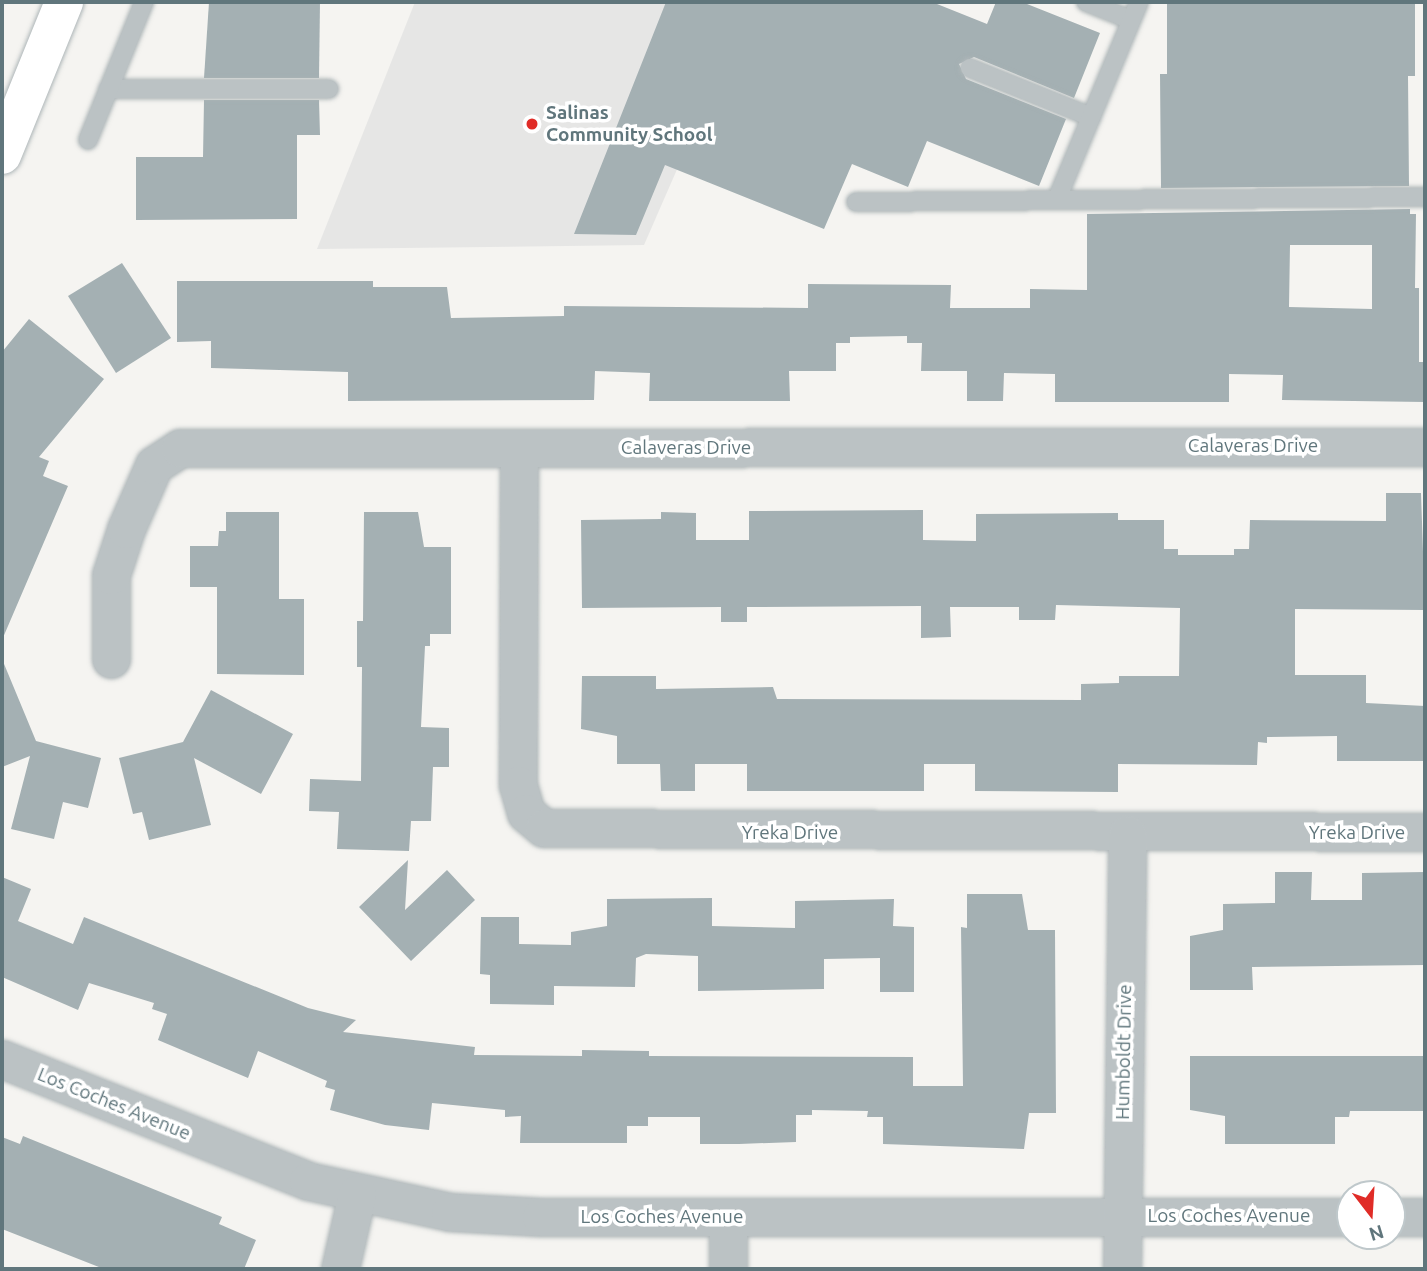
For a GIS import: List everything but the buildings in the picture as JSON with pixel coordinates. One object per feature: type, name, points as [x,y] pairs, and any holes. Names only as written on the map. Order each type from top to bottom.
[{"type":"main road","points":[[2,155],[64,2]]},
{"type":"street","name":"Calaveras Drive","points":[[111,659],[111,575],[148,473],[171,452],[230,446],[519,449],[1425,447]]},
{"type":"street","name":"Yreka Drive","points":[[519,449],[518,785],[534,822],[544,828],[574,832],[1425,832]]},
{"type":"street","name":"Humboldt Drive","points":[[1122,1269],[1127,834]]},
{"type":"street","name":"Los Coches Avenue","points":[[2,1059],[257,1161],[357,1195],[496,1216],[1336,1217]]},
{"type":"street","points":[[340,1269],[357,1195]]},
{"type":"street","points":[[728,1217],[728,1269]]},
{"type":"street","points":[[1406,1217],[1425,1217]]},
{"type":"lane","points":[[88,140],[144,2]]},
{"type":"lane","points":[[1086,2],[1131,20]]},
{"type":"lane","points":[[1057,199],[1139,2]]},
{"type":"lane","points":[[970,68],[1091,117]]},
{"type":"lane","points":[[108,89],[329,89]]},
{"type":"lane","points":[[856,202],[1425,197]]},
{"type":"shaded area","name":"Salinas Community School","points":[[415,2],[750,2],[644,245],[317,249]]},
{"type":"place","name":"Salinas Community School","points":[[532,124]]}]
